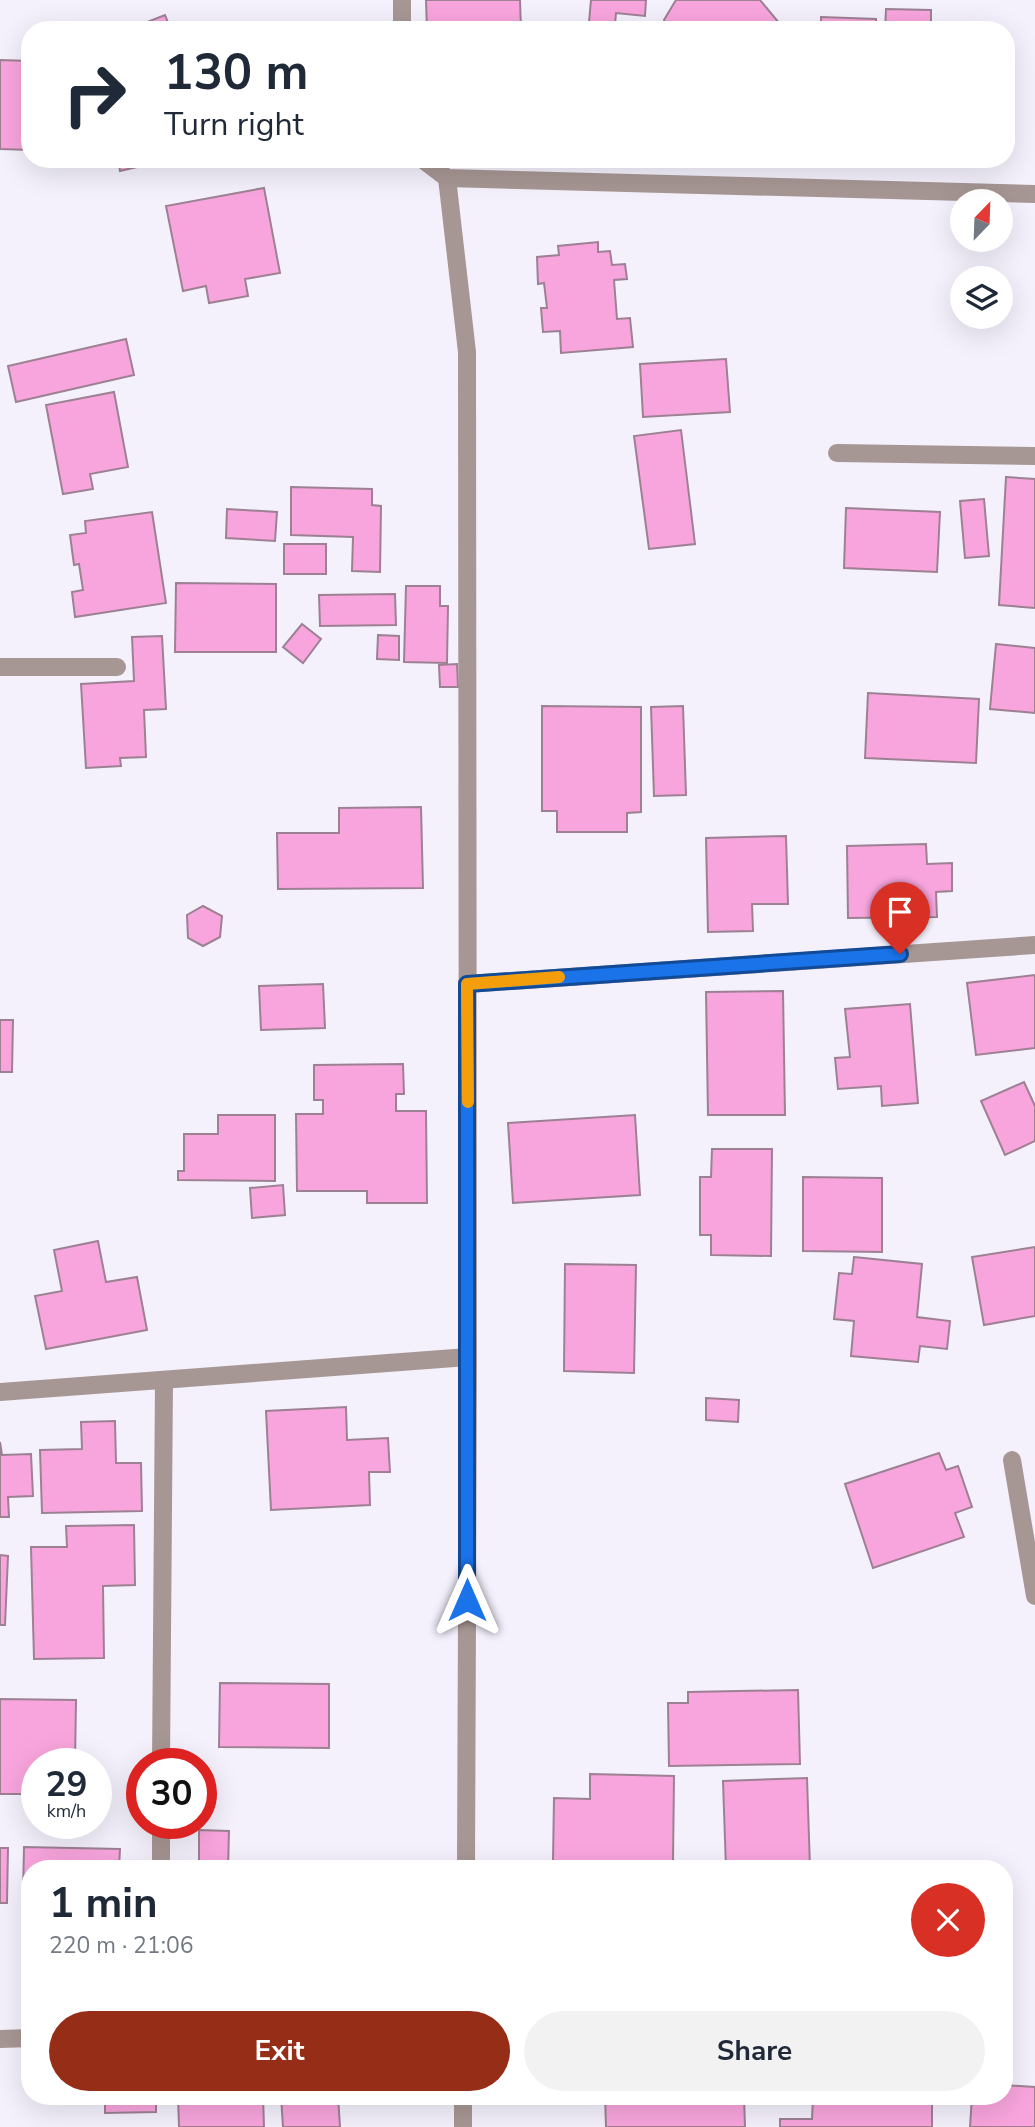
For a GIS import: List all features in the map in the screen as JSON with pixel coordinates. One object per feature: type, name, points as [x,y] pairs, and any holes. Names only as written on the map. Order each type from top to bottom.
[{"type":"street","points":[[402,0],[402,21]]},
{"type":"street","points":[[434,168],[447,177],[1035,194]]},
{"type":"street","points":[[447,177],[467,352],[466,1860]]},
{"type":"street","points":[[837,453],[1035,456]]},
{"type":"street","points":[[0,667],[117,667]]},
{"type":"street","points":[[467,984],[1035,945]]},
{"type":"street","points":[[0,1392],[468,1357]]},
{"type":"street","points":[[161,1748],[164,1381]]},
{"type":"street","points":[[1012,1460],[1035,1596]]},
{"type":"street","points":[[161,1839],[161,1860]]},
{"type":"street","points":[[0,2039],[21,2038]]},
{"type":"street","points":[[463,2105],[463,2127]]},
{"type":"building","points":[[426,0],[520,0],[521,21],[427,21]]},
{"type":"building","points":[[591,0],[646,0],[645,16],[616,13],[615,21],[589,21]]},
{"type":"building","points":[[676,0],[760,0],[778,21],[665,21]]},
{"type":"building","points":[[886,9],[931,10],[931,21],[885,21]]},
{"type":"building","points":[[165,15],[167,21],[150,21]]},
{"type":"building","points":[[821,17],[876,19],[876,21],[821,21]]},
{"type":"building","points":[[0,60],[21,61],[21,150],[0,149]]},
{"type":"building","points":[[264,188],[280,273],[245,279],[248,296],[209,303],[206,286],[183,291],[166,206]]},
{"type":"building","points":[[598,242],[598,252],[610,251],[612,265],[625,264],[627,279],[614,280],[617,319],[630,318],[633,347],[561,353],[560,331],[543,332],[541,308],[547,308],[544,283],[538,284],[537,257],[559,255],[558,246]]},
{"type":"building","points":[[126,339],[134,375],[16,402],[8,366]]},
{"type":"building","points":[[726,359],[730,412],[643,417],[640,364]]},
{"type":"building","points":[[114,392],[128,467],[90,474],[93,489],[63,494],[46,405]]},
{"type":"building","points":[[681,430],[695,544],[649,549],[634,436]]},
{"type":"building","points":[[1006,477],[1035,479],[1035,608],[999,605]]},
{"type":"building","points":[[291,487],[372,489],[372,505],[381,506],[380,572],[352,571],[353,537],[291,535]]},
{"type":"building","points":[[984,499],[989,556],[965,558],[960,501]]},
{"type":"building","points":[[846,508],[940,512],[937,572],[844,568]]},
{"type":"building","points":[[227,509],[277,512],[275,541],[226,538]]},
{"type":"building","points":[[152,512],[166,603],[75,617],[72,592],[83,590],[79,564],[74,565],[70,535],[86,533],[85,521]]},
{"type":"building","points":[[284,544],[326,544],[326,574],[284,574]]},
{"type":"building","points":[[176,583],[276,584],[276,652],[175,652]]},
{"type":"building","points":[[406,586],[440,586],[440,606],[448,606],[447,663],[404,662]]},
{"type":"building","points":[[395,594],[396,625],[320,626],[319,595]]},
{"type":"building","points":[[302,624],[321,639],[303,663],[283,647]]},
{"type":"building","points":[[378,635],[399,636],[399,660],[377,659]]},
{"type":"building","points":[[162,636],[166,709],[144,710],[146,757],[120,758],[121,766],[86,768],[81,684],[134,681],[132,637]]},
{"type":"building","points":[[996,644],[1035,648],[1035,713],[990,709]]},
{"type":"building","points":[[457,664],[458,687],[440,687],[439,665]]},
{"type":"building","points":[[868,693],[979,699],[976,763],[865,758]]},
{"type":"building","points":[[542,706],[641,707],[641,812],[627,813],[627,832],[557,832],[557,811],[542,811]]},
{"type":"building","points":[[683,706],[686,795],[654,796],[651,707]]},
{"type":"building","points":[[421,807],[423,888],[278,889],[277,833],[339,833],[339,808]]},
{"type":"building","points":[[786,836],[788,904],[752,904],[753,931],[708,932],[706,838]]},
{"type":"building","points":[[926,844],[927,864],[952,863],[952,891],[936,892],[937,917],[848,918],[847,846]]},
{"type":"building","points":[[203,906],[222,916],[220,937],[203,946],[188,938],[187,915]]},
{"type":"building","points":[[1035,975],[1035,1048],[976,1055],[967,983]]},
{"type":"building","points":[[323,984],[325,1028],[261,1030],[259,986]]},
{"type":"building","points":[[783,991],[785,1115],[708,1115],[706,992]]},
{"type":"building","points":[[910,1004],[918,1103],[882,1106],[881,1086],[838,1089],[835,1058],[850,1057],[845,1009]]},
{"type":"building","points":[[0,1020],[13,1020],[12,1072],[0,1072]]},
{"type":"building","points":[[403,1064],[404,1094],[396,1094],[396,1111],[426,1111],[427,1203],[367,1203],[367,1191],[297,1191],[296,1114],[323,1114],[323,1100],[314,1100],[314,1065]]},
{"type":"building","points":[[1024,1082],[1035,1106],[1035,1141],[1005,1155],[981,1101]]},
{"type":"building","points":[[218,1115],[275,1115],[275,1181],[178,1180],[178,1171],[184,1171],[184,1134],[218,1134]]},
{"type":"building","points":[[635,1115],[640,1195],[513,1203],[508,1123]]},
{"type":"building","points":[[712,1149],[772,1149],[771,1256],[711,1255],[711,1235],[700,1235],[700,1177],[711,1177]]},
{"type":"building","points":[[803,1177],[882,1178],[882,1252],[803,1251]]},
{"type":"building","points":[[283,1185],[285,1215],[252,1218],[250,1188]]},
{"type":"building","points":[[98,1241],[106,1282],[137,1277],[147,1330],[46,1349],[35,1296],[62,1291],[54,1250]]},
{"type":"building","points":[[1035,1247],[1035,1316],[984,1325],[972,1257]]},
{"type":"building","points":[[854,1257],[922,1264],[917,1317],[950,1321],[947,1349],[920,1346],[918,1362],[851,1356],[854,1321],[834,1319],[839,1273],[852,1274]]},
{"type":"building","points":[[565,1264],[636,1265],[634,1373],[564,1371]]},
{"type":"building","points":[[706,1398],[739,1400],[738,1422],[706,1420]]},
{"type":"building","points":[[346,1407],[347,1440],[388,1438],[390,1472],[369,1472],[370,1505],[271,1510],[266,1411]]},
{"type":"building","points":[[115,1421],[116,1463],[141,1463],[142,1511],[42,1513],[40,1450],[82,1449],[81,1422]]},
{"type":"building","points":[[0,1442],[2,1455],[31,1454],[33,1496],[8,1497],[9,1517],[0,1517]]},
{"type":"building","points":[[939,1453],[946,1470],[958,1466],[972,1507],[955,1513],[964,1537],[873,1568],[845,1484]]},
{"type":"building","points":[[134,1525],[135,1585],[103,1586],[104,1658],[34,1659],[31,1547],[67,1547],[66,1526]]},
{"type":"building","points":[[0,1555],[8,1556],[5,1625],[0,1625]]},
{"type":"building","points":[[220,1683],[329,1684],[329,1748],[219,1747]]},
{"type":"building","points":[[798,1690],[800,1764],[669,1766],[668,1703],[688,1703],[688,1692]]},
{"type":"building","points":[[0,1699],[76,1700],[75,1748],[21,1748],[21,1794],[0,1794]]},
{"type":"building","points":[[590,1774],[674,1776],[673,1860],[553,1860],[554,1798],[590,1799]]},
{"type":"building","points":[[807,1778],[810,1860],[726,1860],[723,1781]]},
{"type":"building","points":[[217,1831],[229,1831],[228,1860],[199,1860],[199,1839],[217,1839]]},
{"type":"building","points":[[24,1847],[120,1849],[119,1860],[24,1860]]},
{"type":"building","points":[[0,1848],[8,1848],[7,1903],[0,1903]]},
{"type":"building","points":[[1013,2086],[1035,2087],[1035,2127],[970,2127],[971,2105],[1013,2105]]},
{"type":"building","points":[[105,2105],[156,2105],[156,2112],[105,2113]]},
{"type":"building","points":[[178,2105],[263,2105],[264,2127],[179,2127]]},
{"type":"building","points":[[282,2105],[339,2105],[340,2127],[283,2127]]},
{"type":"building","points":[[605,2105],[744,2105],[745,2127],[606,2127]]},
{"type":"building","points":[[813,2105],[932,2105],[932,2127],[780,2127],[780,2119],[812,2119]]},
{"type":"slow traffic","points":[[468,1102],[467,984],[559,977]]},
{"type":"route","points":[[467,1600],[467,984],[900,954]]}]
